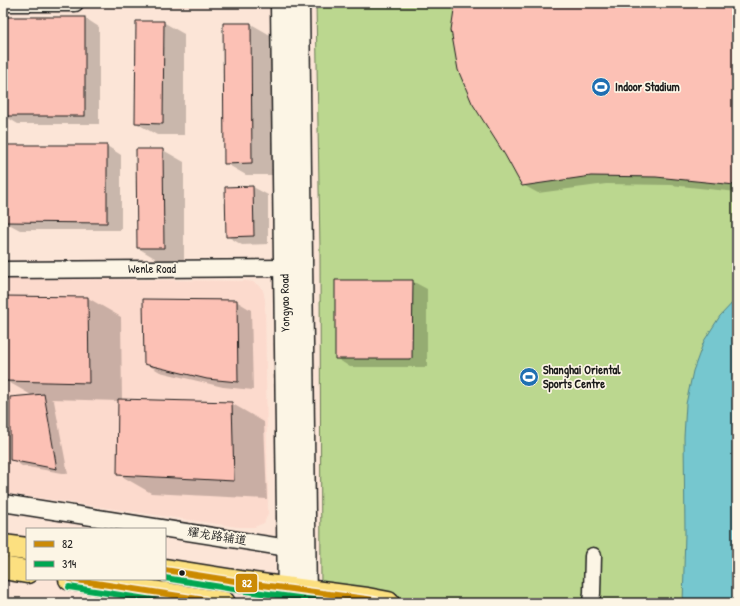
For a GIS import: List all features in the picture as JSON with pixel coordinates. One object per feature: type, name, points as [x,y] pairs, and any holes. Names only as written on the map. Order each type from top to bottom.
[{"type":"main road","points":[[3,546],[26,549]]},
{"type":"main road","points":[[3,568],[26,572]]},
{"type":"main road","points":[[166,570],[247,583],[297,596],[367,598],[388,603]]},
{"type":"main road","points":[[76,580],[224,603]]},
{"type":"street","points":[[3,3],[75,3]]},
{"type":"street","name":"Yongyao Road","points":[[282,3],[293,268],[297,596]]},
{"type":"street","name":"Yongyao Road","points":[[297,596],[288,548],[298,3]]},
{"type":"street","name":"Wenle Road","points":[[3,270],[293,268]]},
{"type":"street","name":"耀龙路辅道","points":[[3,503],[161,528]]},
{"type":"street","name":"耀龙路辅道","points":[[166,529],[288,548]]},
{"type":"street","points":[[591,603],[593,556]]},
{"type":"shaded area","points":[[3,278],[247,281],[258,285],[263,290],[265,300],[268,514],[264,523],[254,527],[238,527],[3,493]]},
{"type":"green space","name":"Shanghai Oriental Sports Centre","points":[[316,3],[737,3],[737,603],[321,603],[320,249]]},
{"type":"water","points":[[737,298],[737,603],[683,603],[685,533],[684,437],[686,404],[693,371],[704,341],[720,316]]},
{"type":"building","name":"Indoor Stadium","points":[[455,3],[737,3],[737,183],[735,185],[656,177],[591,176],[522,186],[505,155],[472,103],[458,70],[451,30]]},
{"type":"building","points":[[3,17],[85,17],[85,116],[3,116]]},
{"type":"building","points":[[136,21],[164,21],[163,124],[135,123]]},
{"type":"building","points":[[223,23],[251,23],[252,163],[224,164]]},
{"type":"building","points":[[5,145],[107,145],[107,223],[4,222]]},
{"type":"building","points":[[136,149],[163,149],[164,248],[137,248]]},
{"type":"building","points":[[253,186],[254,236],[226,237],[225,187]]},
{"type":"building","points":[[335,280],[413,280],[412,359],[335,359]]},
{"type":"building","points":[[3,296],[88,297],[89,383],[4,381]]},
{"type":"building","points":[[143,299],[237,300],[238,382],[207,379],[144,364]]},
{"type":"building","points":[[44,394],[57,469],[10,460],[10,397]]},
{"type":"building","points":[[118,399],[232,402],[234,481],[117,475]]},
{"type":"transit line","name":"82","points":[[166,570],[388,603]]},
{"type":"transit line","name":"314","points":[[166,578],[336,603]]},
{"type":"transit line","name":"82","points":[[76,580],[205,600]]},
{"type":"transit line","name":"314","points":[[69,587],[172,603]]},
{"type":"place","name":"Indoor Stadium","points":[[601,87]]},
{"type":"place","name":"Shanghai Oriental Sports Centre","points":[[529,377]]}]
